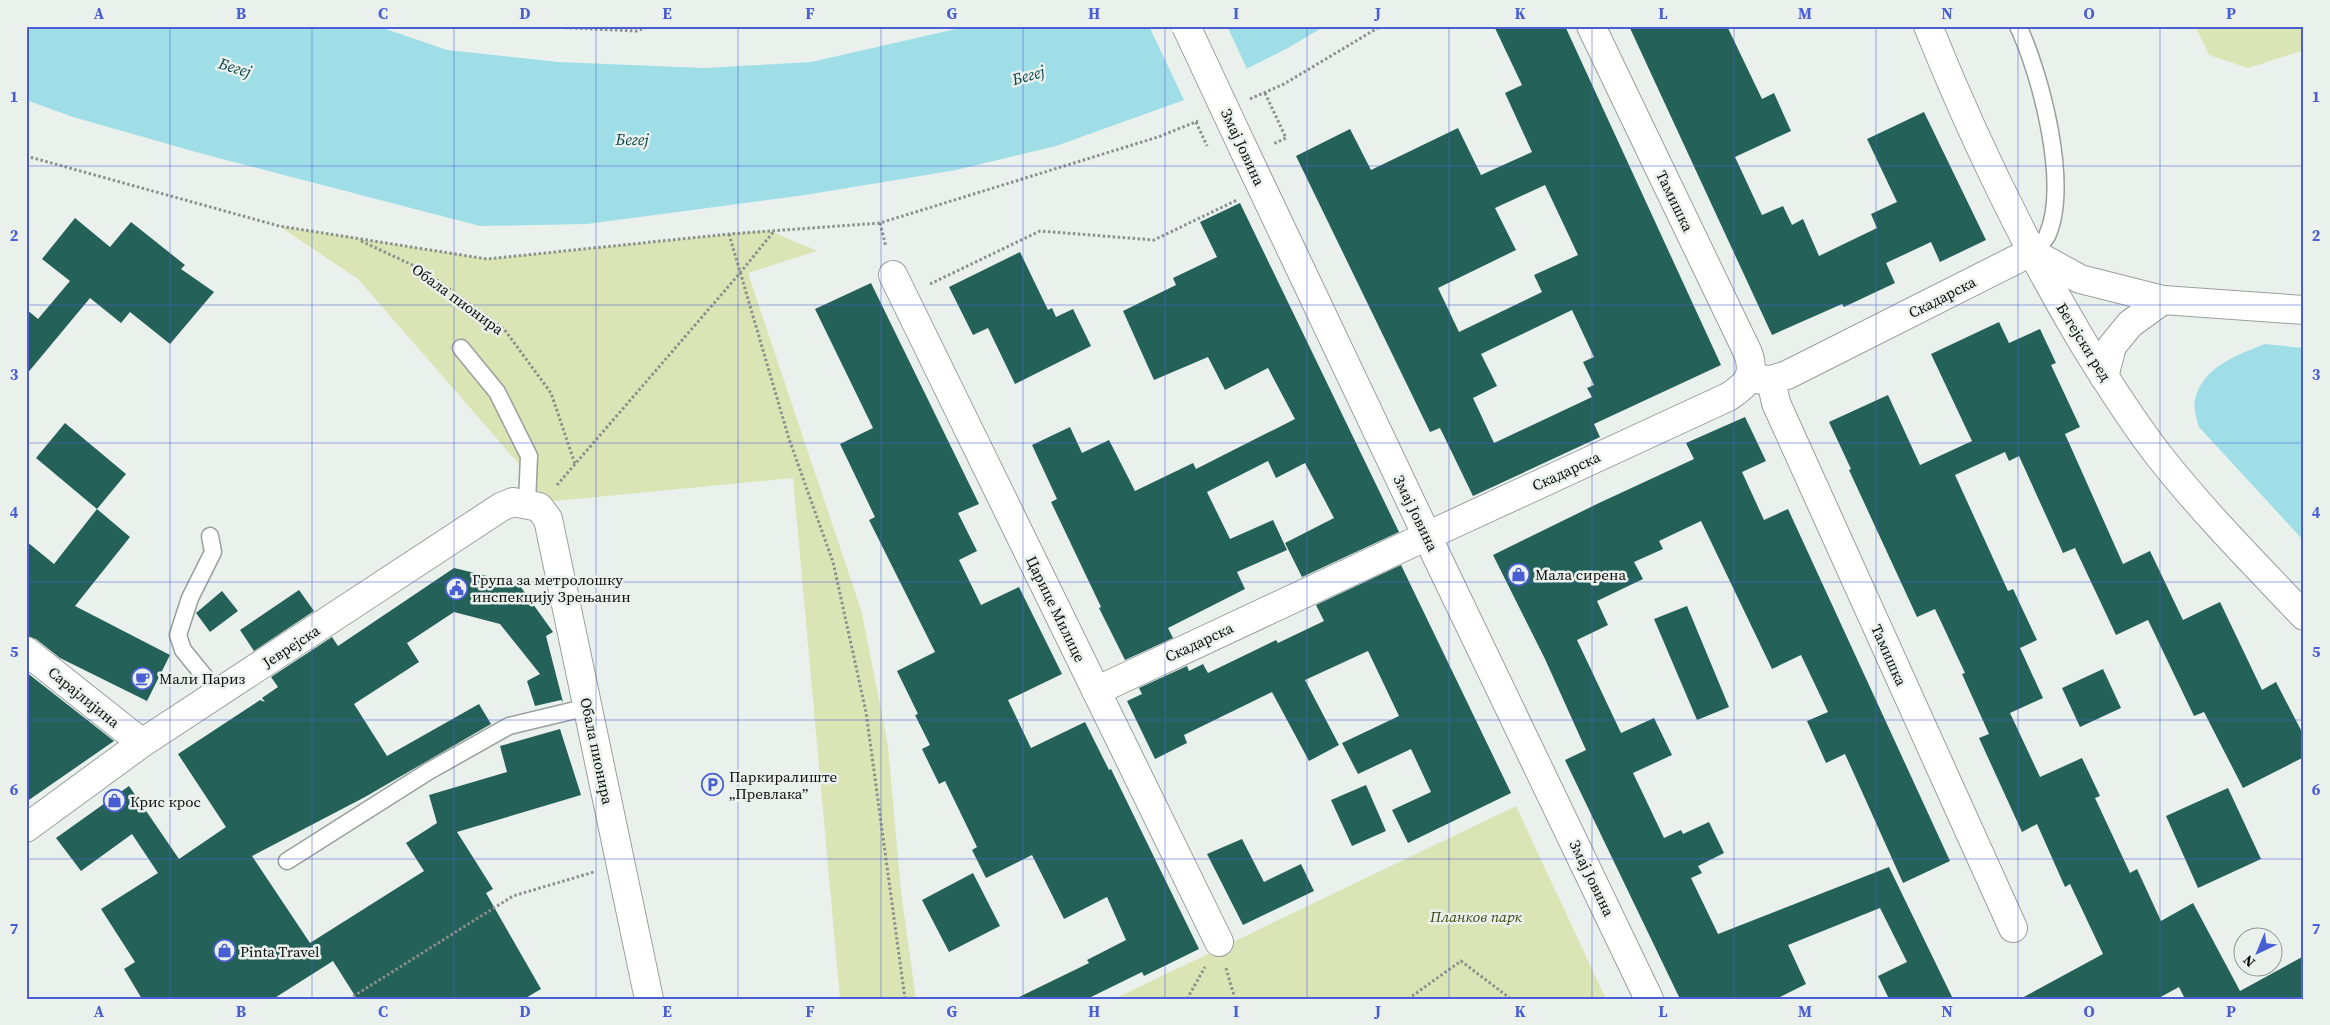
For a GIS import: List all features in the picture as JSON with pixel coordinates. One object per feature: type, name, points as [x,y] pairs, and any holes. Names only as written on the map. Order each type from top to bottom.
[{"type":"street","name":"Змај Јовина","points":[[1186,26],[1426,536],[1648,998]]},
{"type":"street","name":"Тамишка","points":[[1591,26],[1751,362],[1776,404],[2013,928]]},
{"type":"street","name":"Бегејски ред","points":[[1928,26],[1961,109],[2031,252],[2104,376],[2160,456],[2213,518],[2304,616]]},
{"type":"street","name":"Скадарска","points":[[1096,690],[1728,397],[1745,385],[1760,379],[1787,375],[2031,252]]},
{"type":"street","points":[[2031,252],[2080,279],[2163,300],[2304,310]]},
{"type":"street","name":"Царице Милице","points":[[899,286],[1219,942]]},
{"type":"street","points":[[2104,376],[2112,346],[2130,324],[2163,300]]},
{"type":"street","name":"Јеврејска","points":[[26,828],[142,743],[500,507],[512,502],[533,505]]},
{"type":"street","name":"Обала пионира","points":[[533,505],[548,519],[649,999]]},
{"type":"street","name":"Сарајлијина","points":[[26,651],[142,743]]},
{"type":"lane","points":[[2018,26],[2030,50],[2049,121],[2056,200],[2047,237],[2031,252]]},
{"type":"lane","points":[[461,348],[497,392],[530,456],[533,505]]},
{"type":"lane","points":[[210,536],[213,552],[190,598],[178,635],[183,650],[218,693]]},
{"type":"lane","points":[[287,861],[429,771],[510,726],[588,707]]},
{"type":"path","points":[[530,26],[636,31],[651,26]]},
{"type":"path","points":[[1247,100],[1284,84],[1380,26]]},
{"type":"path","points":[[1264,93],[1286,138]]},
{"type":"path","points":[[26,156],[279,226],[487,259],[729,234],[880,223],[1158,137],[1204,118]]},
{"type":"path","points":[[899,286],[1040,231],[1154,240],[1262,187]]},
{"type":"path","points":[[533,505],[576,464],[740,273],[774,230]]},
{"type":"path","points":[[729,234],[789,439],[835,572],[866,712],[905,999]]},
{"type":"path","name":"Обала пионира","points":[[356,238],[423,270],[504,330],[551,393],[576,464]]},
{"type":"path","points":[[350,999],[513,896],[621,864]]},
{"type":"path","points":[[1187,999],[1219,942]]},
{"type":"path","points":[[1408,999],[1461,961],[1511,999]]},
{"type":"green space","points":[[2195,26],[2304,26],[2304,50],[2248,68],[2209,55]]},
{"type":"green space","points":[[279,226],[487,259],[768,230],[817,251],[748,273],[862,613],[888,746],[901,892],[916,999],[840,999],[793,478],[545,502],[518,463],[358,279]]},
{"type":"green space","name":"Планков парк","points":[[1516,806],[1606,999],[1114,999]]},
{"type":"water","name":"Бегеј","points":[[26,26],[377,26],[447,50],[558,62],[704,68],[811,62],[969,26],[1325,26],[1288,48],[1187,99],[1056,146],[956,170],[805,195],[587,224],[480,226],[203,154],[73,117],[26,100]]},
{"type":"water","points":[[2265,344],[2304,348],[2304,541],[2199,427],[2196,414],[2195,400],[2205,379],[2232,358]]},
{"type":"pier","points":[[1149,26],[1227,26],[1248,71],[1185,102]]},
{"type":"building","points":[[1494,26],[1565,26],[1721,365],[1594,424],[1600,437],[1473,496],[1440,428],[1430,432],[1296,156],[1350,129],[1371,170],[1458,128],[1481,175],[1532,152],[1505,93],[1522,85]],"holes":[[[1545,185],[1578,255],[1534,275],[1542,292],[1459,332],[1438,288],[1516,250],[1495,208]],[[1572,310],[1594,357],[1583,362],[1594,385],[1587,388],[1592,397],[1494,443],[1473,398],[1497,386],[1481,354]]]},
{"type":"building","points":[[1629,26],[1727,26],[1762,99],[1774,93],[1791,131],[1735,157],[1762,215],[1783,206],[1792,225],[1803,219],[1819,256],[1877,228],[1871,214],[1897,202],[1867,139],[1924,112],[1986,240],[1940,262],[1931,242],[1886,263],[1895,283],[1844,307],[1842,304],[1772,335]]},
{"type":"building","points":[[1240,203],[1399,532],[1302,577],[1285,543],[1334,518],[1305,463],[1276,478],[1268,461],[1207,492],[1230,539],[1273,520],[1287,550],[1237,572],[1245,589],[1168,628],[1173,638],[1125,660],[1051,502],[1057,499],[1032,445],[1070,427],[1082,453],[1109,440],[1135,491],[1193,463],[1196,469],[1295,419],[1268,368],[1225,390],[1208,357],[1154,380],[1123,311],[1176,285],[1173,278],[1217,257],[1200,222]]},
{"type":"building","points":[[75,218],[110,247],[131,222],[185,265],[181,269],[214,292],[170,344],[130,312],[121,323],[90,298],[26,375],[26,309],[38,319],[70,281],[42,259]]},
{"type":"building","points":[[1020,252],[1048,310],[1052,308],[1056,317],[1073,309],[1091,346],[1015,384],[988,328],[973,335],[949,287]]},
{"type":"building","points":[[871,283],[979,504],[958,513],[977,551],[959,560],[981,605],[1019,587],[1062,674],[1008,700],[1031,748],[1085,722],[1109,770],[1111,769],[1199,949],[1144,976],[1142,972],[1087,999],[1015,999],[1089,963],[1087,960],[1126,940],[1107,897],[1064,919],[1032,855],[986,878],[972,850],[977,847],[945,781],[939,784],[922,749],[930,745],[915,715],[918,714],[897,671],[935,652],[869,520],[875,517],[840,444],[873,428],[815,309]]},
{"type":"building","points":[[1999,322],[2009,343],[2040,329],[2056,363],[2051,365],[2080,427],[2065,434],[2123,564],[2150,551],[2183,620],[2220,602],[2262,690],[2276,682],[2304,736],[2304,757],[2243,788],[2204,712],[2194,716],[2148,620],[2116,635],[2075,548],[2063,553],[2019,456],[2009,461],[2005,452],[1955,475],[2008,591],[2013,589],[2037,640],[2020,648],[2043,698],[2010,713],[2040,777],[2082,758],[2100,796],[2095,798],[2130,873],[2137,869],[2161,921],[2193,903],[2240,991],[2264,978],[2282,978],[2282,968],[2304,956],[2304,999],[2185,999],[2179,987],[2157,999],[2020,999],[2103,954],[2070,884],[2065,887],[2037,824],[2022,832],[1979,738],[1989,734],[1962,674],[1965,673],[1935,609],[1917,617],[1849,470],[1851,469],[1829,422],[1888,395],[1920,465],[1972,441],[1931,354]]},
{"type":"building","points":[[1745,417],[1766,461],[1742,472],[1764,520],[1788,509],[1950,861],[1903,883],[1845,754],[1826,763],[1807,721],[1828,712],[1801,655],[1772,669],[1701,521],[1659,541],[1663,549],[1634,562],[1643,579],[1597,601],[1608,625],[1577,640],[1621,733],[1654,718],[1672,755],[1633,773],[1664,838],[1681,830],[1683,834],[1709,822],[1724,853],[1698,866],[1702,873],[1691,878],[1718,934],[1889,867],[1953,999],[1889,999],[1878,976],[1907,962],[1880,908],[1788,945],[1806,984],[1776,999],[1680,999],[1565,760],[1586,750],[1545,659],[1493,555],[1694,459],[1686,443]]},
{"type":"building","points":[[65,423],[126,474],[97,509],[36,458]]},
{"type":"building","points":[[97,509],[130,537],[75,606],[170,655],[147,701],[60,658],[36,639],[26,636],[26,541],[54,564]]},
{"type":"building","points":[[1401,565],[1511,793],[1408,843],[1392,810],[1431,792],[1411,749],[1358,774],[1342,743],[1399,716],[1368,651],[1305,680],[1339,745],[1309,761],[1272,692],[1184,735],[1187,743],[1155,759],[1127,701],[1142,694],[1139,688],[1187,666],[1189,671],[1203,664],[1208,673],[1276,640],[1278,643],[1324,621],[1316,605]]},
{"type":"building","points":[[454,568],[518,583],[553,632],[546,636],[563,702],[561,700],[535,706],[527,681],[540,674],[500,624],[454,612],[407,643],[419,662],[354,704],[387,756],[479,704],[491,724],[365,797],[252,856],[310,943],[424,871],[406,843],[437,823],[429,795],[507,772],[500,746],[560,729],[581,795],[457,832],[493,889],[486,893],[541,989],[524,999],[357,999],[333,961],[273,999],[142,999],[124,969],[135,962],[101,909],[158,873],[132,834],[81,871],[56,838],[129,786],[179,859],[226,827],[178,754],[260,700],[265,702],[262,698],[278,687],[271,677],[332,637],[338,646]]},
{"type":"building","points":[[299,590],[314,611],[254,651],[240,630]]},
{"type":"building","points":[[222,591],[238,611],[210,632],[196,613]]},
{"type":"building","points":[[1687,606],[1729,707],[1697,720],[1654,619]]},
{"type":"building","points":[[2103,669],[2121,708],[2080,727],[2062,688]]},
{"type":"building","points":[[26,672],[114,741],[26,802]]},
{"type":"building","points":[[1366,785],[1386,831],[1352,846],[1331,800]]},
{"type":"building","points":[[2228,788],[2261,859],[2198,888],[2166,816]]},
{"type":"building","points":[[1242,839],[1264,882],[1301,864],[1314,891],[1243,925],[1207,854]]},
{"type":"building","points":[[973,873],[1000,926],[949,952],[922,900]]},
{"type":"place","name":"Мала сирена","points":[[1519,574]]},
{"type":"place","name":"Група за метролошку инспекцију Зрењанин","points":[[456,588]]},
{"type":"place","name":"Мали Париз","points":[[143,678]]},
{"type":"place","name":"Паркиралиште „Превлака”","points":[[713,785]]},
{"type":"place","name":"Крис крос","points":[[114,801]]},
{"type":"place","name":"Pinta Travel","points":[[224,951]]}]
